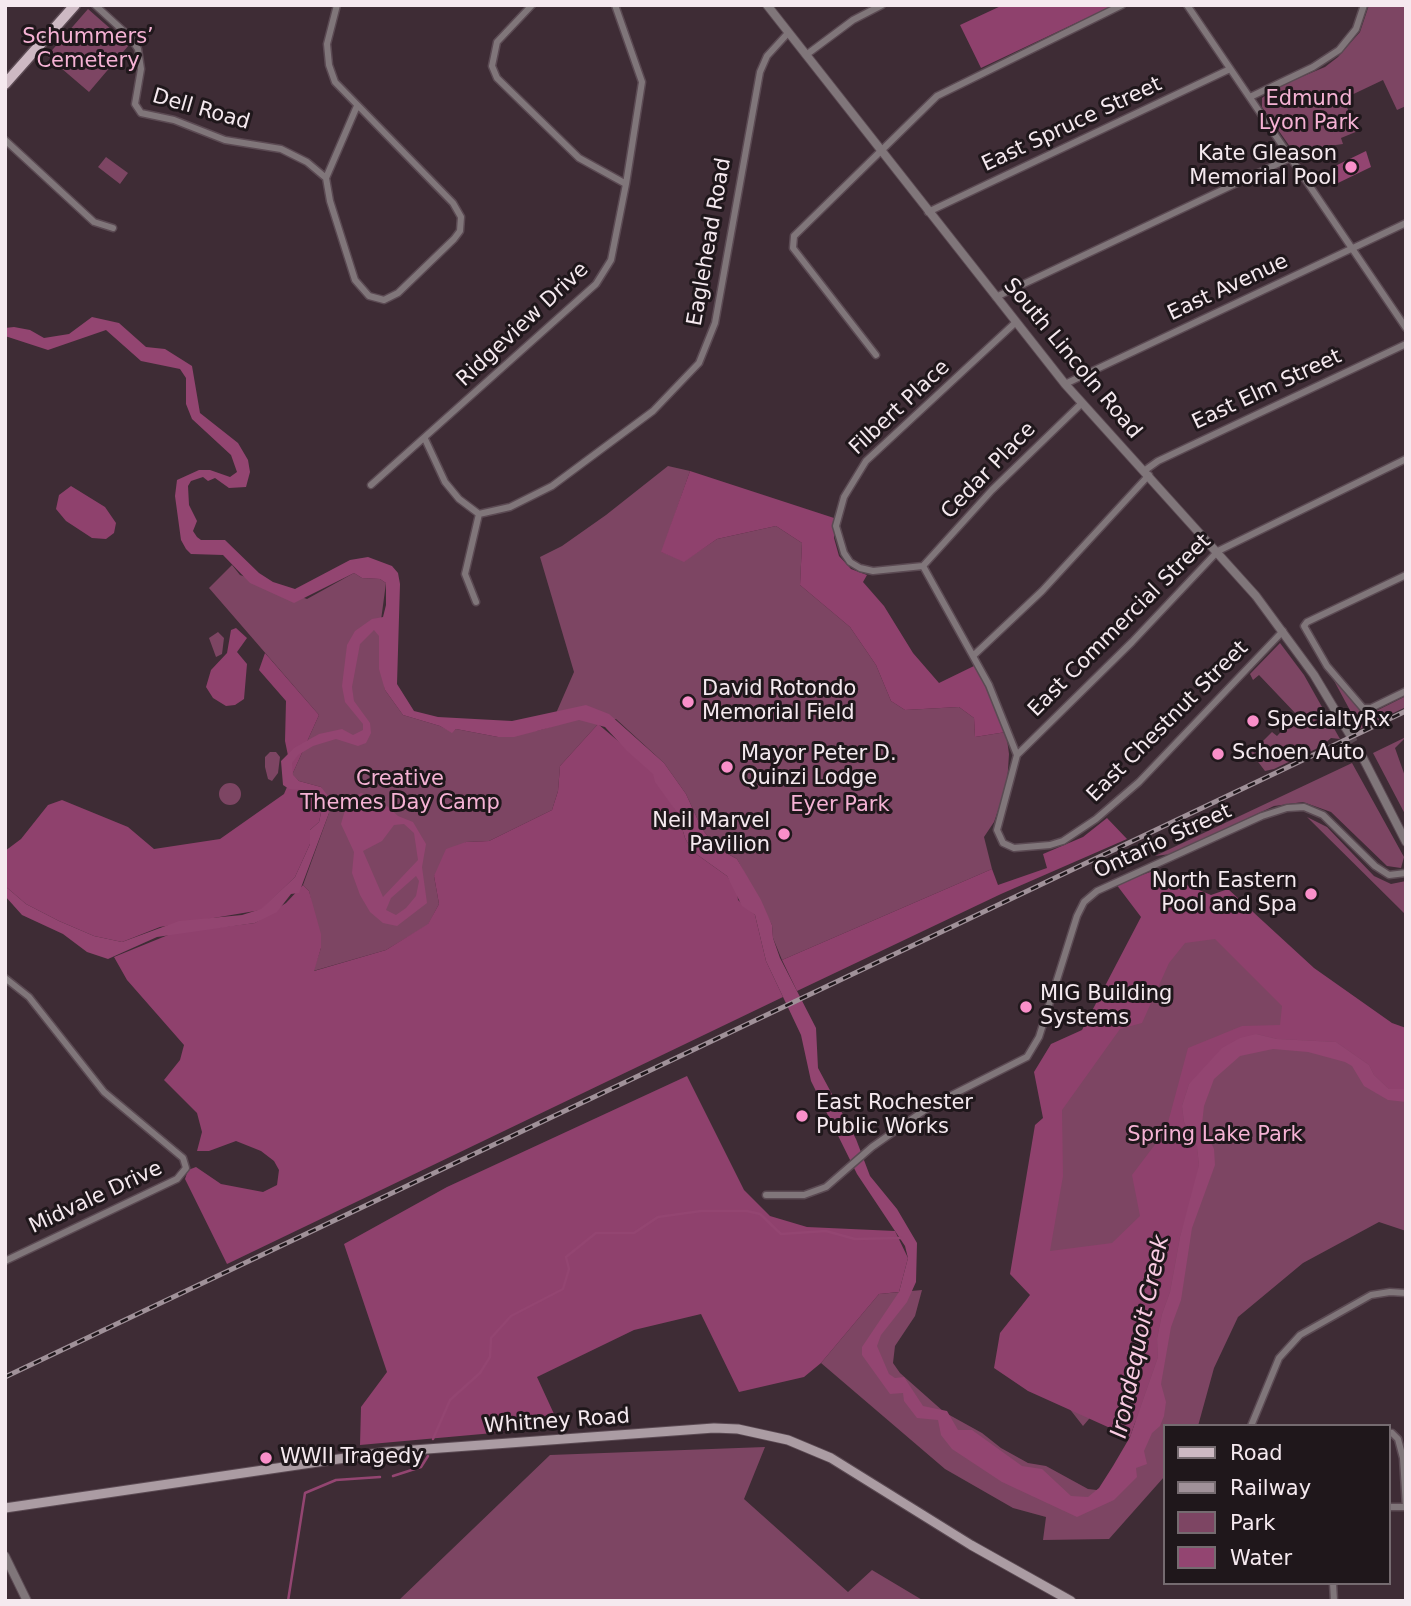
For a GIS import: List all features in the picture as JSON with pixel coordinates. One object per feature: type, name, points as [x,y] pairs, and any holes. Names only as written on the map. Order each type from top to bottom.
[{"type":"main road","points":[[5,84],[75,5]]},
{"type":"main road","name":"Whitney Road","points":[[5,1508],[386,1452],[714,1427],[738,1429],[788,1440],[831,1458],[971,1545],[1071,1601]]},
{"type":"street","name":"Dell Road","points":[[95,5],[138,49],[141,69],[135,104],[141,113],[174,120],[225,140],[281,149],[307,162],[326,178]]},
{"type":"street","points":[[337,5],[327,44],[328,65],[340,90],[357,106],[453,203],[461,217],[460,231],[398,293],[384,300],[374,299],[361,289],[355,280],[330,201],[326,178],[357,106]]},
{"type":"street","points":[[532,5],[497,42],[491,61],[494,72],[579,158],[626,184]]},
{"type":"street","name":"Ridgeview Drive","points":[[371,485],[601,278],[616,247],[642,82],[615,5]]},
{"type":"street","name":"South Lincoln Road","points":[[766,5],[1065,384],[1218,551],[1283,631],[1350,735]]},
{"type":"street","points":[[806,55],[853,20],[881,5]]},
{"type":"street","points":[[876,355],[792,244],[797,232],[926,105],[949,89],[1122,5]]},
{"type":"street","points":[[1187,5],[1406,328]]},
{"type":"street","points":[[1250,97],[1313,67],[1339,50],[1356,29],[1364,5]]},
{"type":"street","name":"Eaglehead Road","points":[[479,514],[510,507],[552,486],[653,411],[699,363],[715,323],[760,72],[767,55],[788,33]]},
{"type":"street","name":"East Spruce Street","points":[[928,212],[1230,69]]},
{"type":"street","points":[[5,141],[94,222],[113,229]]},
{"type":"street","points":[[996,297],[1292,157]]},
{"type":"street","name":"East Avenue","points":[[1065,384],[1406,223]]},
{"type":"street","name":"Filbert Place","points":[[923,566],[873,571],[850,562],[836,526],[844,497],[866,461],[1016,322]]},
{"type":"street","name":"East Elm Street","points":[[973,656],[1041,591],[1158,461],[1406,344]]},
{"type":"street","name":"Cedar Place","points":[[923,566],[992,490],[1082,403]]},
{"type":"street","points":[[425,439],[445,482],[469,508],[479,514],[465,575],[475,602]]},
{"type":"street","name":"East Commercial Street","points":[[1017,755],[1218,551],[1406,459]]},
{"type":"street","points":[[923,566],[1004,718],[1017,755]]},
{"type":"street","points":[[1406,575],[1307,622],[1304,626],[1328,666],[1363,708],[1371,708],[1406,691]]},
{"type":"street","name":"East Chestnut Street","points":[[1017,755],[998,837],[1014,848],[1063,841],[1096,819],[1139,782],[1283,631]]},
{"type":"street","points":[[1363,758],[1406,842]]},
{"type":"street","name":"Ontario Street","points":[[766,1195],[804,1195],[826,1186],[867,1152],[932,1105],[1027,1057],[1039,1037],[1077,916],[1084,902],[1097,891],[1262,816],[1287,808],[1304,807],[1323,815],[1389,875],[1406,873]]},
{"type":"street","name":"Midvale Drive","points":[[5,978],[29,997],[104,1092],[183,1158],[186,1168],[177,1179],[5,1261]]},
{"type":"street","points":[[1252,1424],[1279,1358],[1300,1335],[1371,1295],[1406,1293]]},
{"type":"street","points":[[1392,1433],[1398,1438],[1404,1458],[1406,1507]]},
{"type":"street","points":[[5,1556],[27,1601]]},
{"type":"green space","name":"Edmund Lyon Park","points":[[1369,5],[1406,5],[1406,106],[1397,110],[1383,80],[1343,99],[1358,131],[1341,138],[1343,144],[1293,151],[1262,107],[1262,98],[1275,88],[1325,67],[1338,57],[1360,32]]},
{"type":"green space","name":"Schummers’ Cemetery","points":[[88,9],[129,45],[89,92],[47,56]]},
{"type":"green space","points":[[106,157],[128,173],[120,184],[98,167]]},
{"type":"green space","points":[[668,466],[690,471],[662,552],[684,561],[717,539],[776,526],[802,543],[800,585],[850,627],[876,665],[891,701],[905,710],[959,707],[974,718],[975,737],[1006,732],[1009,754],[1007,785],[994,822],[984,837],[992,869],[782,960],[773,938],[772,925],[737,859],[717,848],[702,829],[686,794],[664,763],[616,719],[598,724],[560,766],[558,791],[552,810],[489,841],[466,842],[434,876],[439,904],[428,925],[386,950],[313,971],[321,948],[309,891],[303,885],[329,813],[321,787],[299,781],[292,775],[319,715],[209,588],[232,565],[240,575],[307,599],[354,573],[362,578],[380,579],[386,583],[379,635],[385,690],[403,715],[452,732],[456,729],[498,737],[540,730],[550,727],[574,672],[540,557],[562,546],[606,515]]},
{"type":"green space","points":[[218,632],[224,638],[222,654],[216,657],[209,638]]},
{"type":"green space","points":[[1280,643],[1304,675],[1340,739],[1331,738],[1322,746],[1265,771],[1246,746],[1254,750],[1272,732],[1277,736],[1297,715],[1259,675],[1253,680],[1250,674]]},
{"type":"green space","points":[[1331,675],[1362,710],[1374,712],[1406,696],[1406,707],[1360,729]]},
{"type":"green space","points":[[1406,737],[1395,748],[1406,779],[1406,816],[1373,753]]},
{"type":"green space","points":[[270,752],[276,752],[280,757],[278,773],[272,781],[268,779],[265,767],[265,757]]},
{"type":"green space","points":[[1352,763],[1404,857],[1401,868],[1387,866],[1331,812],[1303,802],[1274,806],[1171,854],[1155,856]]},
{"type":"green space","points":[[230,783],[238,786],[241,794],[238,802],[230,805],[222,802],[219,794],[222,786]]},
{"type":"green space","points":[[1307,817],[1327,827],[1374,876],[1391,884],[1406,881],[1406,915]]},
{"type":"green space","name":"Spring Lake Park","points":[[1201,912],[1406,1095],[1406,1231],[1379,1222],[1303,1263],[1238,1317],[1214,1368],[1199,1424],[1162,1424],[1162,1479],[1109,1539],[1043,1540],[1046,1517],[1013,1508],[945,1469],[821,1363],[879,1294],[922,1290],[915,1316],[895,1346],[893,1363],[900,1373],[944,1412],[982,1433],[1001,1448],[1028,1463],[1046,1466],[1088,1489],[1105,1491],[1147,1424],[1094,1413],[1083,1426],[1065,1403],[1037,1256],[1046,1125]]},
{"type":"green space","points":[[765,1447],[744,1499],[848,1592],[872,1570],[924,1601],[398,1601],[550,1455]]},
{"type":"shaded area","points":[[1003,5],[1114,5],[981,68],[960,25]]},
{"type":"shaded area","points":[[690,471],[834,518],[834,538],[839,556],[851,569],[867,575],[863,582],[884,606],[913,653],[939,683],[976,665],[1006,732],[975,737],[974,718],[959,707],[905,710],[891,701],[876,665],[850,627],[800,585],[802,543],[776,526],[717,539],[684,562],[661,552]]},
{"type":"shaded area","points":[[71,486],[105,507],[116,523],[114,533],[106,539],[92,538],[66,521],[56,509],[59,495]]},
{"type":"shaded area","points":[[236,628],[247,638],[237,652],[247,664],[244,699],[235,705],[226,706],[213,698],[206,687],[211,670],[227,653],[231,630]]},
{"type":"shaded area","points":[[265,653],[319,715],[292,775],[285,741],[286,701],[259,670]]},
{"type":"shaded area","points":[[598,724],[650,768],[678,814],[692,851],[727,876],[737,891],[738,900],[755,915],[766,961],[783,997],[227,1264],[185,1179],[188,1170],[196,1167],[221,1184],[263,1192],[277,1185],[279,1170],[274,1161],[261,1151],[236,1141],[209,1151],[197,1151],[202,1132],[197,1113],[164,1080],[180,1060],[184,1045],[127,980],[114,957],[173,933],[255,923],[286,903],[303,885],[309,891],[321,934],[321,948],[314,971],[386,950],[428,924],[439,904],[434,876],[446,849],[466,842],[489,841],[552,810],[558,791],[560,766]]},
{"type":"shaded area","points":[[287,787],[313,791],[319,797],[322,808],[319,822],[310,830],[310,844],[295,877],[261,910],[160,927],[122,942],[94,936],[59,921],[26,904],[5,886],[5,851],[21,839],[48,805],[62,800],[128,827],[154,849],[220,839],[284,794]]},
{"type":"shaded area","points":[[1107,818],[1127,839],[1001,894],[797,991],[782,960],[992,869],[998,885],[1047,868],[1043,854],[1083,837]]},
{"type":"shaded area","points":[[1153,871],[1211,895],[1228,889],[1314,968],[1392,1023],[1406,1028],[1406,1089],[1389,1089],[1374,1075],[1369,1065],[1336,1042],[1277,1039],[1256,1034],[1189,1084],[1182,1106],[1184,1122],[1197,1147],[1199,1165],[1180,1237],[1170,1292],[1162,1314],[1157,1339],[1158,1357],[1130,1437],[1028,1391],[994,1368],[1000,1333],[1030,1295],[1010,1274],[1035,1125],[1043,1118],[1034,1072],[1051,1044],[1082,1030],[1141,917],[1116,884]],"holes":[[[1215,939],[1282,1006],[1280,1025],[1242,1026],[1188,1048],[1166,1130],[1132,1175],[1140,1216],[1112,1243],[1050,1251],[1063,1176],[1062,1110],[1120,1029],[1142,1023],[1169,963],[1185,943]]]},
{"type":"shaded area","points":[[687,1076],[744,1190],[770,1216],[807,1227],[895,1231],[908,1258],[899,1292],[879,1294],[821,1363],[804,1377],[739,1392],[701,1314],[634,1330],[537,1377],[560,1427],[360,1445],[361,1407],[387,1372],[344,1244],[447,1187]]},
{"type":"water","name":"Kate Gleason Memorial Pool","points":[[1366,151],[1371,167],[1338,183],[1331,168]]},
{"type":"water","points":[[92,317],[119,323],[146,347],[165,349],[192,366],[200,413],[238,443],[248,460],[250,472],[246,487],[229,488],[215,478],[208,481],[203,477],[191,481],[188,486],[189,505],[197,521],[193,531],[197,537],[201,540],[225,540],[259,573],[273,582],[295,589],[350,560],[368,557],[392,566],[398,573],[397,684],[414,711],[438,717],[512,721],[586,705],[609,714],[664,763],[686,794],[702,829],[717,848],[737,859],[761,900],[772,925],[780,958],[816,1028],[818,1068],[856,1139],[870,1176],[897,1209],[917,1243],[916,1282],[907,1302],[881,1335],[877,1346],[889,1374],[895,1378],[904,1377],[923,1406],[947,1411],[958,1430],[972,1430],[1022,1466],[1042,1469],[1071,1496],[1088,1497],[1099,1488],[1130,1437],[1158,1357],[1157,1339],[1162,1314],[1170,1292],[1180,1237],[1199,1165],[1197,1147],[1184,1122],[1182,1106],[1189,1084],[1222,1048],[1240,1038],[1256,1034],[1277,1039],[1336,1042],[1369,1065],[1374,1075],[1389,1089],[1406,1089],[1406,1102],[1388,1100],[1364,1086],[1352,1066],[1345,1062],[1308,1052],[1273,1049],[1240,1056],[1214,1079],[1204,1106],[1202,1124],[1214,1149],[1215,1165],[1192,1228],[1181,1300],[1171,1327],[1161,1384],[1166,1402],[1164,1416],[1144,1451],[1147,1464],[1136,1468],[1137,1477],[1114,1500],[1077,1517],[1002,1482],[952,1449],[941,1435],[938,1420],[917,1418],[904,1401],[903,1393],[890,1394],[862,1355],[862,1347],[899,1292],[908,1258],[905,1246],[857,1174],[811,1081],[801,1035],[766,961],[755,915],[742,906],[727,876],[692,851],[678,814],[655,782],[653,774],[605,727],[579,720],[514,737],[498,737],[456,729],[452,733],[440,726],[403,715],[385,690],[379,669],[379,636],[374,630],[360,644],[352,687],[354,701],[370,723],[371,733],[366,743],[358,746],[336,739],[313,746],[298,755],[292,763],[293,775],[299,781],[321,787],[328,796],[329,813],[299,893],[291,894],[277,912],[255,923],[157,937],[108,959],[87,952],[63,934],[22,915],[5,896],[5,886],[26,904],[59,921],[94,936],[122,942],[179,921],[242,915],[261,909],[295,877],[310,844],[310,830],[319,822],[322,808],[319,797],[313,791],[289,789],[283,785],[281,761],[294,748],[319,734],[342,729],[353,735],[363,730],[363,724],[345,702],[342,686],[347,645],[355,631],[372,619],[383,617],[386,605],[386,583],[380,579],[362,578],[354,573],[294,603],[250,583],[223,555],[191,554],[181,540],[175,496],[177,480],[199,470],[210,470],[230,477],[237,472],[231,455],[192,419],[186,404],[186,378],[180,369],[141,361],[106,330],[48,350],[5,336],[5,328],[14,327],[30,330],[44,338],[69,334]]},
{"type":"water","points":[[361,793],[378,798],[398,816],[413,822],[426,844],[422,867],[427,903],[397,926],[383,923],[370,912],[360,895],[352,873],[354,852],[341,824],[347,803]],"holes":[[[404,824],[414,833],[418,860],[383,897],[363,851],[382,841],[394,825]],[[416,876],[419,881],[416,896],[406,908],[396,915],[386,910],[391,898]]]},
{"type":"waterway","points":[[433,1439],[450,1400],[480,1373],[490,1357],[491,1338],[511,1316],[563,1289],[569,1269],[566,1257],[596,1233],[634,1233],[658,1217],[701,1211],[747,1211],[760,1214],[781,1234],[826,1231],[855,1239],[901,1238]]},
{"type":"waterway","points":[[393,1476],[421,1467],[428,1456]]},
{"type":"waterway","points":[[288,1601],[305,1493],[336,1480],[380,1477]]},
{"type":"tunnel","points":[[1350,735],[1363,758]]},
{"type":"railway","points":[[5,1377],[1406,711]]},
{"type":"place","name":"Kate Gleason Memorial Pool","points":[[1351,167]]},
{"type":"place","name":"David Rotondo Memorial Field","points":[[688,702]]},
{"type":"place","name":"SpecialtyRx","points":[[1253,721]]},
{"type":"place","name":"Schoen Auto","points":[[1218,754]]},
{"type":"place","name":"Mayor Peter D. Quinzi Lodge","points":[[727,767]]},
{"type":"place","name":"Neil Marvel Pavilion","points":[[784,834]]},
{"type":"place","name":"North Eastern Pool and Spa","points":[[1311,894]]},
{"type":"place","name":"MIG Building Systems","points":[[1026,1007]]},
{"type":"place","name":"East Rochester Public Works","points":[[802,1116]]},
{"type":"place","name":"WWII Tragedy","points":[[266,1458]]},
{"type":"park label","name":"Creative Themes Day Camp","points":[[400,792]]},
{"type":"park label","name":"Eyer Park","points":[[840,806]]},
{"type":"water label","name":"Irondequoit Creek","points":[[1141,1337]]}]
